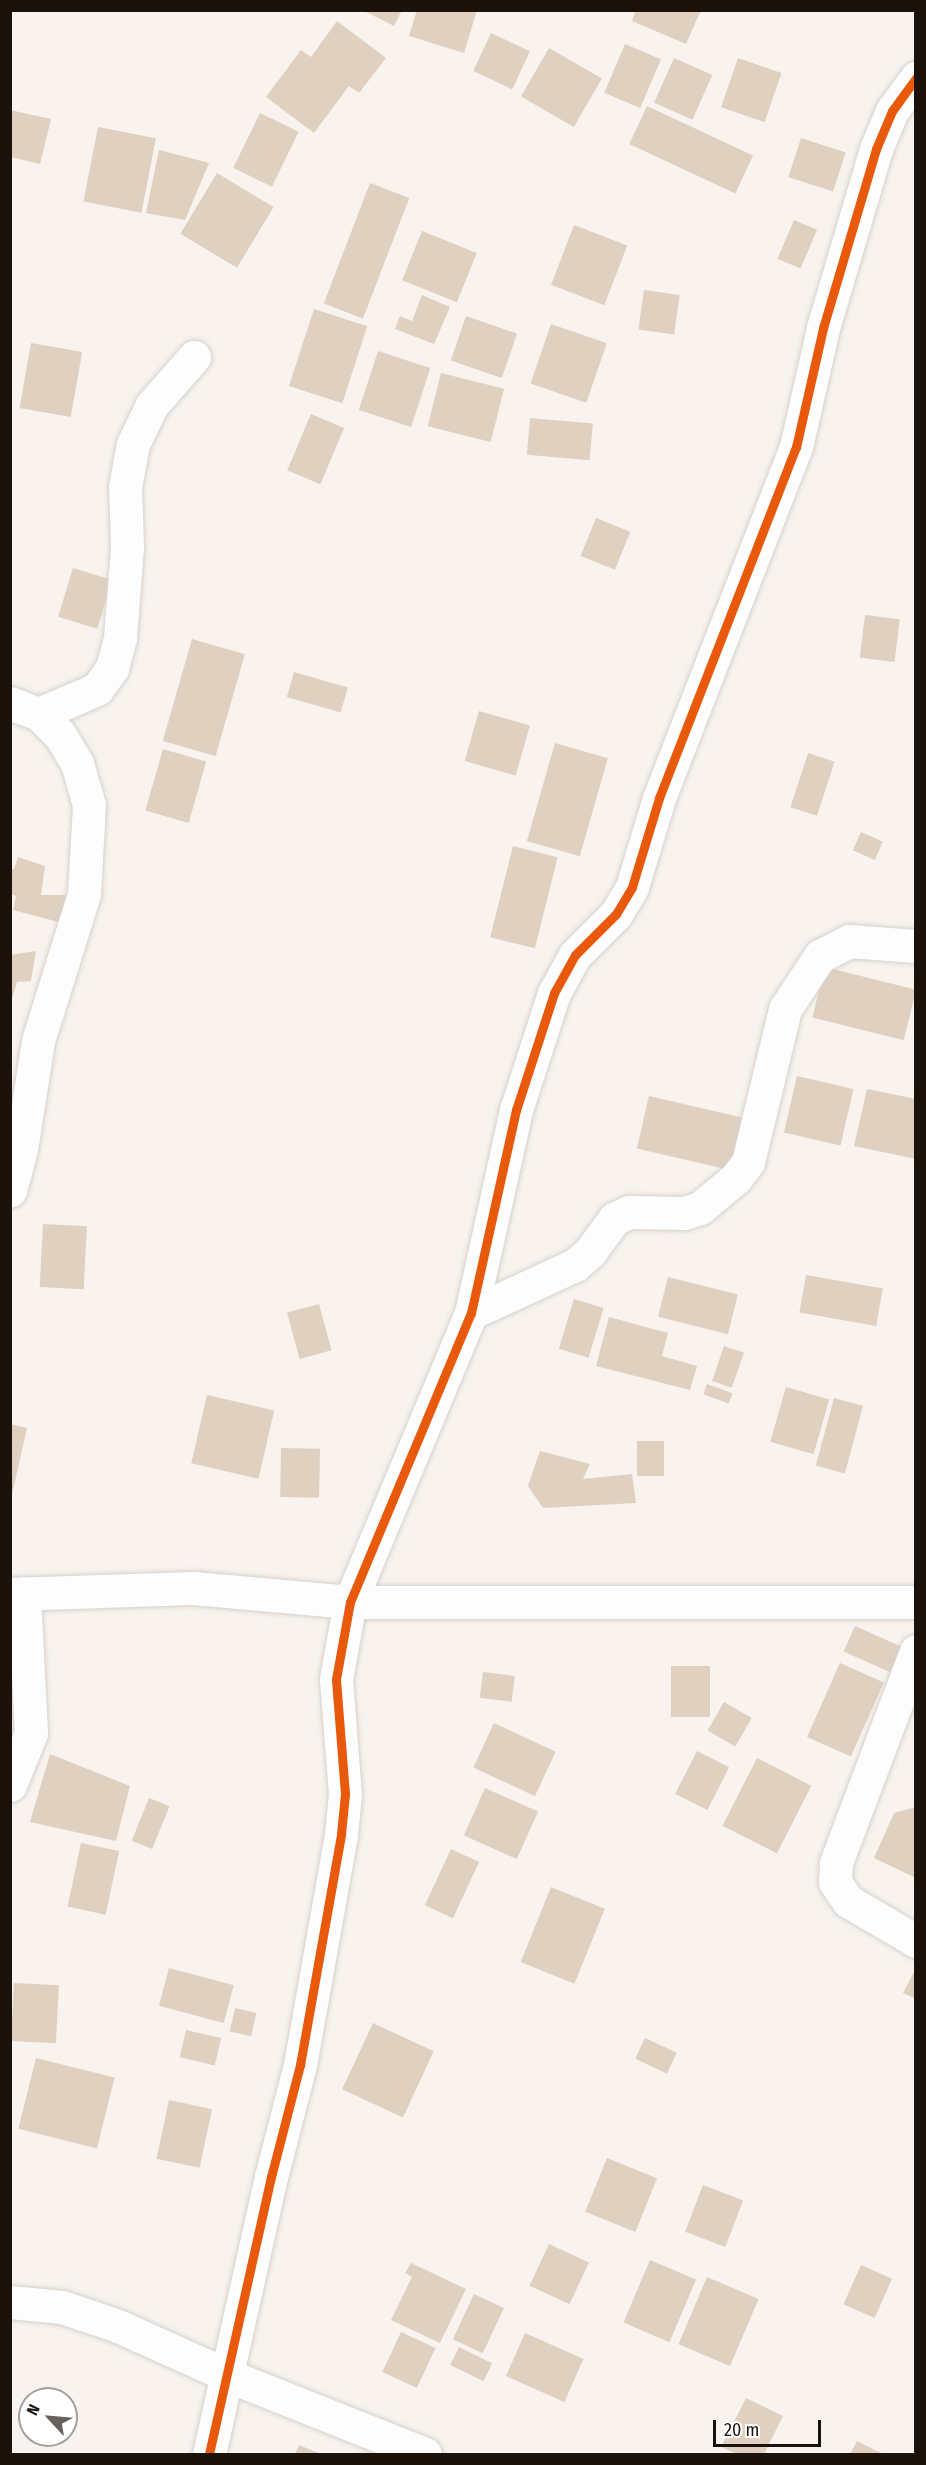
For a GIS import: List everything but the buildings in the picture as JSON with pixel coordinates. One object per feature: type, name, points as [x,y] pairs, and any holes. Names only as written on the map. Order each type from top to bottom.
[{"type":"street","points":[[209,2454],[229,2376],[271,2177],[300,2065],[340,1834],[345,1794],[336,1679],[350,1602],[471,1313],[516,1110],[554,993],[575,956],[616,914],[632,887],[659,798],[796,447],[822,328],[876,149],[892,111],[915,78]]},
{"type":"street","points":[[25,708],[97,689],[112,668],[120,638],[127,547],[125,487],[133,444],[152,405],[194,357]]},
{"type":"street","points":[[10,1191],[21,1149],[24,1039],[84,894],[88,805],[77,763],[60,735],[25,708]]},
{"type":"street","points":[[471,1313],[575,1265],[614,1219],[628,1212],[684,1213],[700,1208],[736,1178],[748,1162],[785,1009],[820,956],[849,940],[915,946]]},
{"type":"street","points":[[10,1785],[31,1733],[32,1689],[17,1593],[193,1588],[350,1602],[915,1602]]},
{"type":"street","points":[[915,1651],[836,1863],[835,1882],[848,1901],[915,1941]]},
{"type":"street","points":[[10,2302],[62,2307],[107,2322],[229,2376],[425,2454]]},
{"type":"cycle path","points":[[209,2454],[271,2177],[300,2065],[341,1834],[345,1794],[336,1679],[350,1602],[471,1313],[516,1110],[554,993],[575,955],[616,914],[632,887],[659,798],[796,447],[823,328],[876,149],[892,111],[916,78]]}]
